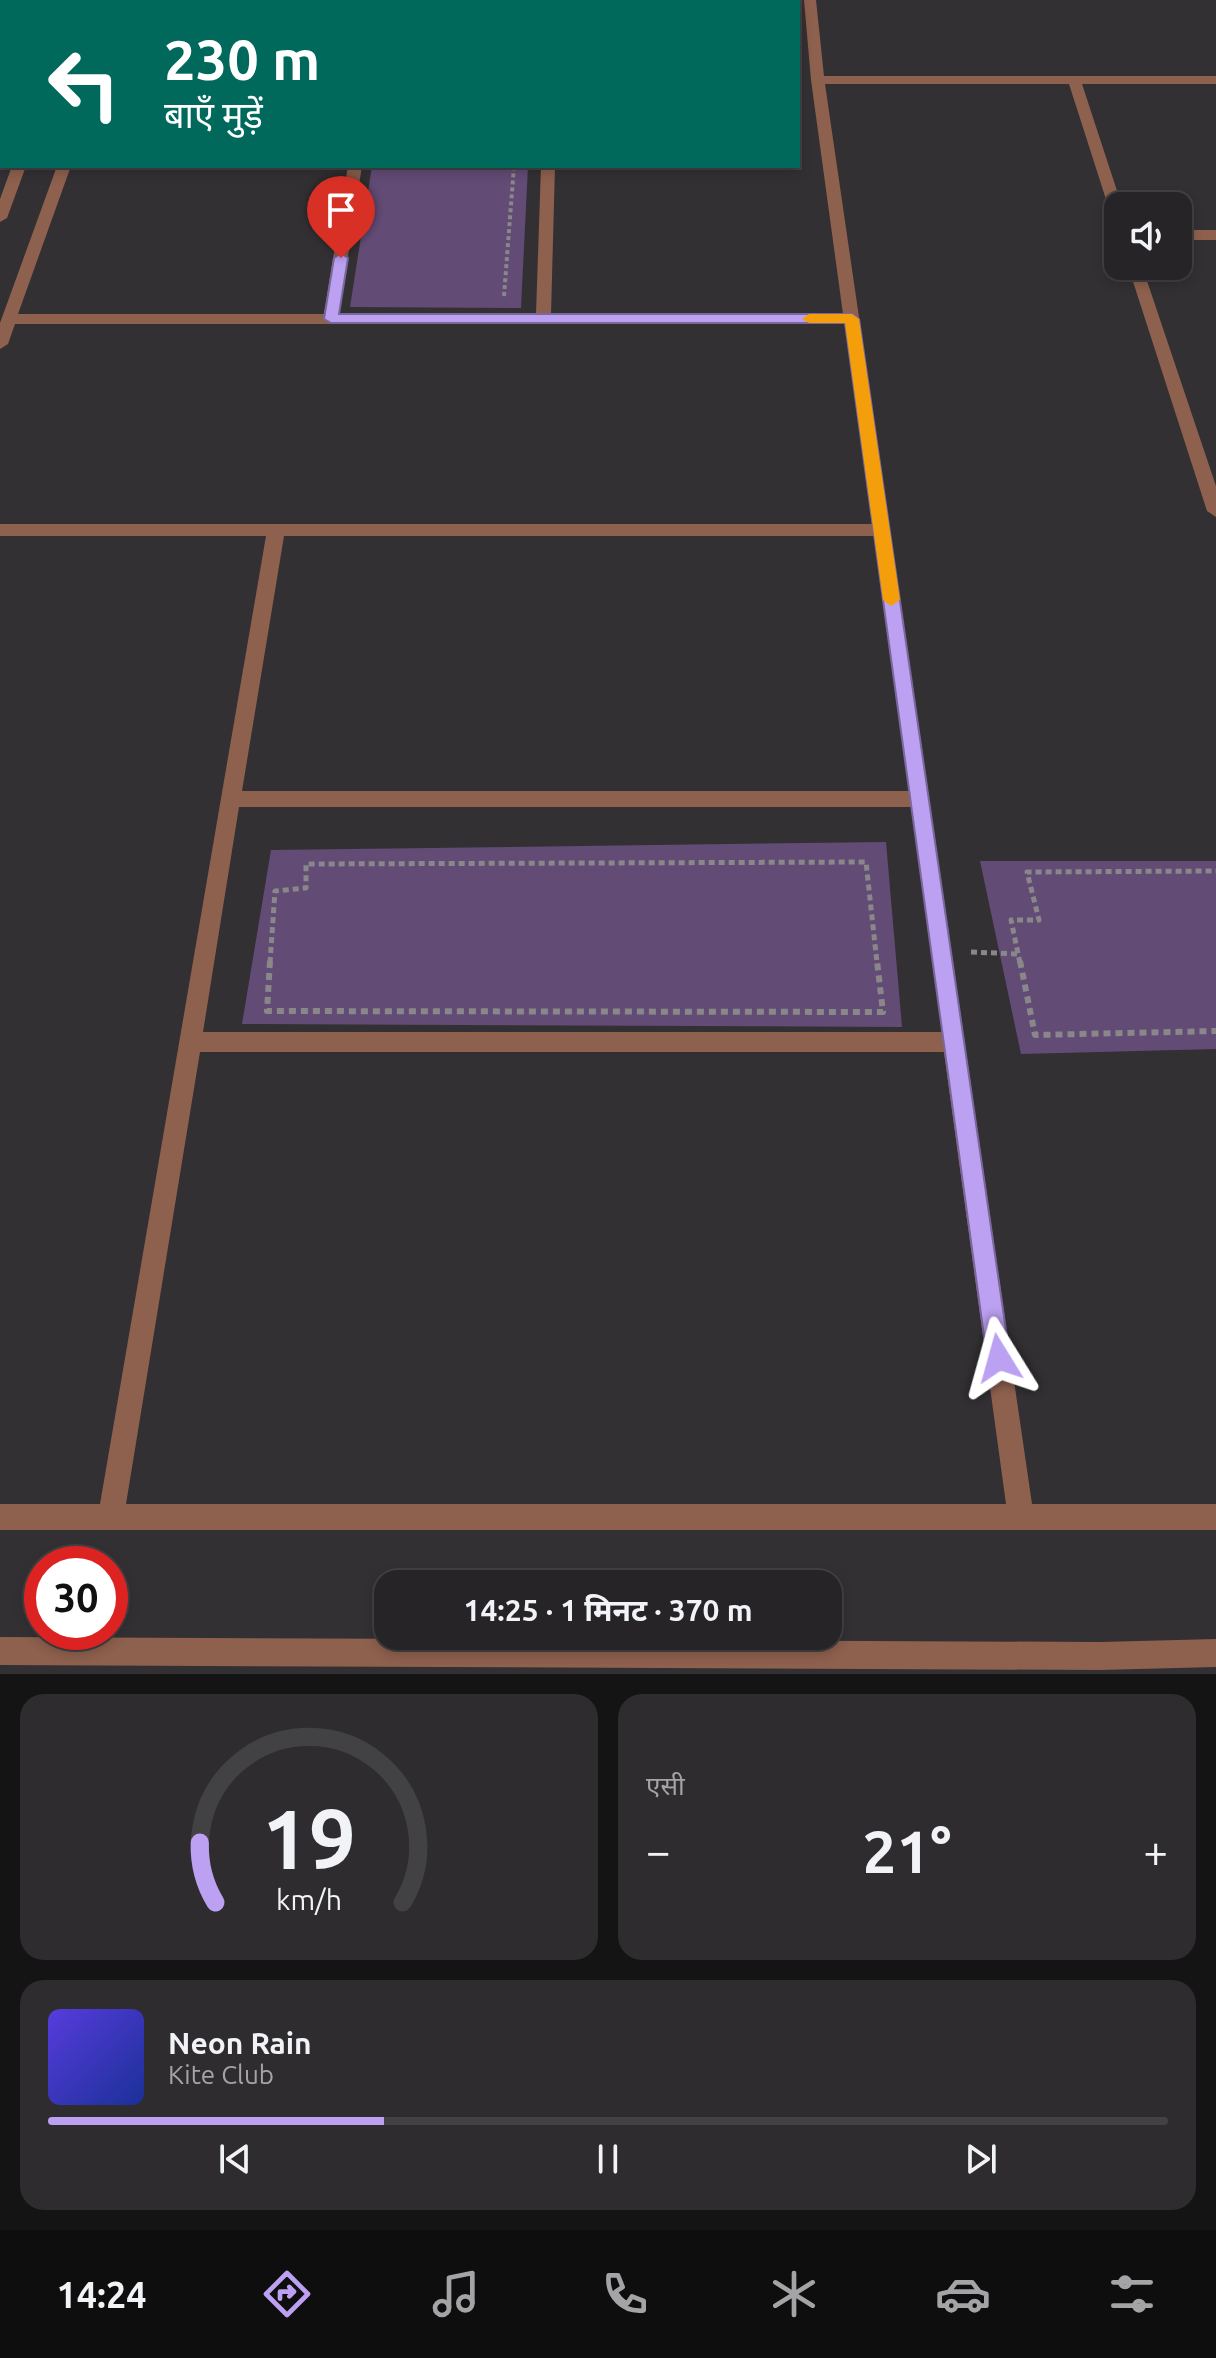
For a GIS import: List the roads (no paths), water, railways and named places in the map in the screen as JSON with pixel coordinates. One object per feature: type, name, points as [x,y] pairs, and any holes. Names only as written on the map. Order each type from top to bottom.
[{"type":"street","points":[[810,0],[818,80],[1021,1516]]},
{"type":"street","points":[[818,80],[1216,80]]},
{"type":"street","points":[[1074,80],[1111,192]]},
{"type":"street","points":[[0,218],[18,168]]},
{"type":"street","points":[[0,344],[63,168]]},
{"type":"street","points":[[331,319],[355,168]]},
{"type":"street","points":[[543,319],[548,168]]},
{"type":"street","points":[[1192,235],[1216,235]]},
{"type":"street","points":[[1140,280],[1216,511]]},
{"type":"street","points":[[9,319],[852,319]]},
{"type":"street","points":[[0,530],[882,530]]},
{"type":"street","points":[[111,1516],[276,530]]},
{"type":"street","points":[[231,799],[920,799]]},
{"type":"street","points":[[190,1042],[954,1042]]},
{"type":"street","points":[[0,1517],[1216,1517]]},
{"type":"street","points":[[0,1651],[1052,1656],[1216,1653]]}]
